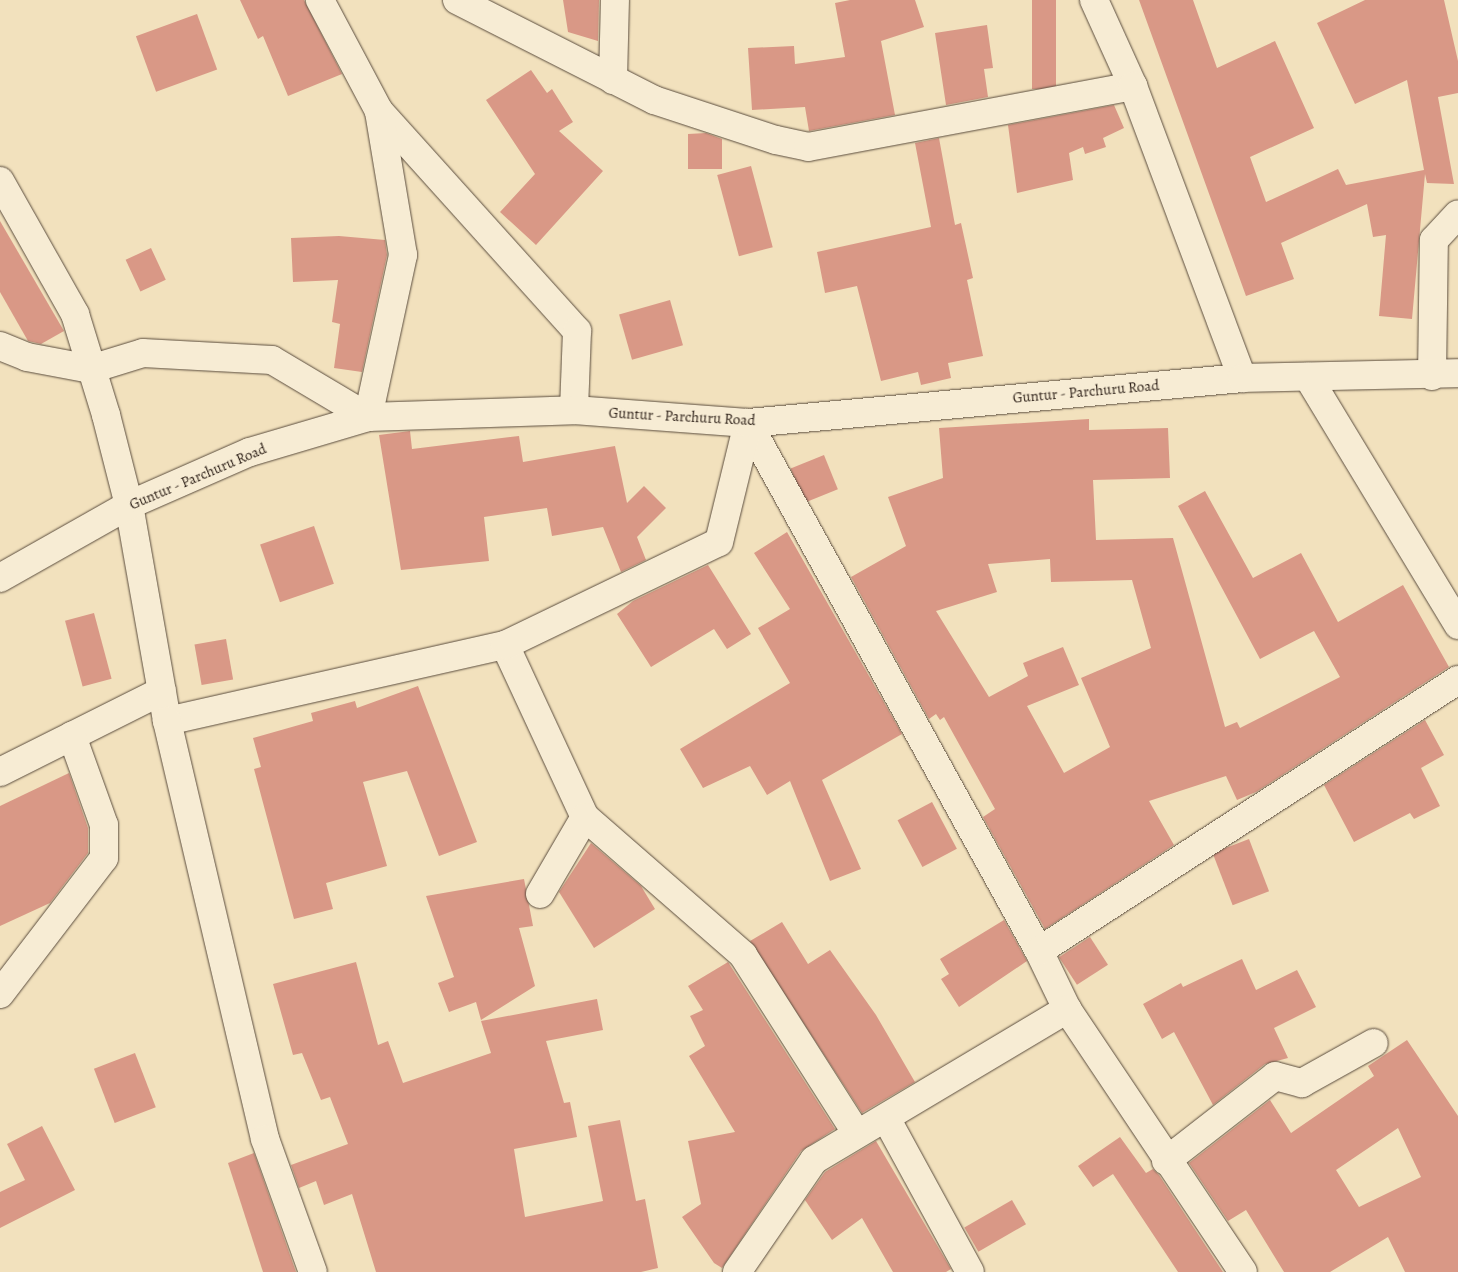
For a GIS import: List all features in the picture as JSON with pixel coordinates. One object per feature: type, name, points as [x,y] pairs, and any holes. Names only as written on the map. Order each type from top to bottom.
[{"type":"street","points":[[320,0],[379,111],[577,331],[574,410]]},
{"type":"street","points":[[457,0],[613,80],[678,108],[808,147],[1133,86]]},
{"type":"street","points":[[613,80],[615,0]]},
{"type":"street","points":[[1094,0],[1133,86],[1242,378]]},
{"type":"street","points":[[0,346],[27,357],[91,369],[143,353],[272,360],[368,417],[403,255],[379,111]]},
{"type":"street","points":[[0,182],[63,289],[80,326],[128,505],[167,721],[265,1139],[313,1272]]},
{"type":"street","points":[[1445,374],[1434,240],[1458,214]]},
{"type":"street","name":"Guntur - Parchuru Road","points":[[0,578],[128,505],[250,452],[368,417],[574,410],[748,423],[1242,378],[1445,374]]},
{"type":"street","points":[[1308,377],[1458,625]]},
{"type":"street","points":[[167,721],[505,645],[719,542],[748,423]]},
{"type":"street","points":[[748,423],[1039,951],[1067,1009],[1166,1160],[1243,1272]]},
{"type":"street","points":[[505,645],[585,817],[743,955],[856,1134]]},
{"type":"street","points":[[1039,951],[1458,680]]},
{"type":"street","points":[[0,772],[162,691]]},
{"type":"street","points":[[0,994],[104,858],[104,825],[72,736]]},
{"type":"street","points":[[540,894],[585,817]]},
{"type":"street","points":[[737,1272],[814,1160],[1067,1009]]},
{"type":"street","points":[[1166,1160],[1274,1076],[1302,1084],[1374,1043]]},
{"type":"street","points":[[886,1118],[970,1272]]},
{"type":"building","points":[[240,0],[304,0],[342,74],[288,96],[263,36],[258,39]]},
{"type":"building","points":[[563,0],[599,0],[598,41],[568,32]]},
{"type":"building","points":[[850,0],[915,0],[924,27],[881,41],[895,115],[809,131],[805,107],[752,110],[748,48],[794,46],[795,64],[845,57],[835,3]]},
{"type":"building","points":[[1032,0],[1056,0],[1056,89],[1032,89]]},
{"type":"building","points":[[1139,0],[1193,0],[1217,68],[1275,41],[1314,128],[1250,157],[1266,202],[1338,169],[1346,185],[1424,170],[1407,80],[1355,104],[1317,23],[1365,0],[1444,0],[1458,61],[1458,93],[1438,97],[1454,184],[1427,183],[1425,174],[1412,319],[1379,316],[1386,235],[1373,237],[1367,204],[1281,243],[1294,279],[1246,296]]},
{"type":"building","points":[[197,14],[217,69],[156,92],[136,36]]},
{"type":"building","points":[[987,25],[993,68],[984,69],[988,97],[946,105],[935,33]]},
{"type":"building","points":[[531,70],[547,93],[552,89],[573,122],[559,131],[603,171],[536,245],[500,212],[535,174],[486,100]]},
{"type":"building","points":[[1114,105],[1124,128],[1103,138],[1106,147],[1085,154],[1083,147],[1069,153],[1073,180],[1017,193],[1008,125]]},
{"type":"building","points":[[706,133],[722,139],[722,169],[688,169],[688,134]]},
{"type":"building","points":[[939,138],[955,225],[961,223],[973,278],[967,280],[983,356],[948,363],[951,378],[921,385],[918,372],[881,381],[857,286],[825,293],[817,252],[931,227],[915,143]]},
{"type":"building","points":[[751,166],[773,247],[739,256],[717,175]]},
{"type":"building","points":[[0,221],[64,331],[41,344],[28,341],[0,292]]},
{"type":"building","points":[[339,236],[385,240],[387,255],[362,372],[334,368],[340,324],[332,322],[338,280],[293,282],[291,238]]},
{"type":"building","points":[[151,248],[166,280],[140,292],[126,260]]},
{"type":"building","points":[[670,300],[683,345],[632,360],[619,315]]},
{"type":"building","points":[[1089,419],[1089,430],[1168,428],[1170,478],[1093,480],[1096,540],[1173,538],[1225,727],[1237,722],[1240,728],[1340,677],[1314,631],[1260,659],[1178,506],[1205,491],[1253,578],[1301,553],[1338,622],[1403,585],[1449,667],[1256,792],[1237,800],[1226,776],[1149,801],[1174,845],[1045,929],[983,817],[995,809],[944,717],[940,720],[936,714],[929,719],[851,577],[906,546],[888,497],[943,478],[939,428]],"holes":[[[1050,559],[1051,582],[1132,580],[1151,648],[1081,678],[1110,747],[1064,773],[1027,706],[1079,685],[1063,647],[1023,663],[1028,676],[989,697],[936,611],[997,592],[988,564]]]},
{"type":"building","points":[[410,431],[412,449],[519,436],[523,462],[615,446],[627,503],[644,486],[666,508],[637,537],[646,560],[621,572],[603,527],[552,536],[547,508],[484,517],[489,561],[401,570],[379,435]]},
{"type":"building","points":[[824,455],[838,489],[804,503],[791,468]]},
{"type":"building","points":[[314,526],[334,584],[280,602],[260,545]]},
{"type":"building","points":[[787,532],[902,734],[822,780],[861,869],[830,881],[790,781],[767,795],[750,766],[703,788],[680,749],[790,683],[758,628],[790,609],[754,553]]},
{"type":"building","points":[[708,565],[751,634],[727,649],[714,629],[651,667],[617,614],[633,601]]},
{"type":"building","points":[[94,613],[112,679],[83,686],[65,621]]},
{"type":"building","points":[[226,639],[233,679],[202,685],[194,645]]},
{"type":"building","points":[[418,686],[477,842],[439,856],[407,771],[363,782],[387,866],[326,883],[333,909],[294,919],[254,769],[261,767],[253,738],[313,721],[311,713],[355,701],[357,708]]},
{"type":"building","points":[[1425,720],[1444,755],[1421,768],[1440,806],[1414,819],[1410,813],[1354,842],[1324,785]]},
{"type":"building","points":[[69,773],[88,828],[88,853],[50,903],[0,926],[0,806]]},
{"type":"building","points":[[932,802],[957,849],[922,867],[898,820]]},
{"type":"building","points":[[1249,839],[1269,891],[1233,905],[1213,853]]},
{"type":"building","points":[[591,843],[641,886],[655,909],[594,948],[559,892]]},
{"type":"building","points":[[524,879],[533,926],[519,928],[535,986],[481,1020],[476,1002],[449,1012],[438,983],[454,977],[426,896]]},
{"type":"building","points":[[1004,920],[1027,961],[959,1007],[941,979],[949,974],[940,959]]},
{"type":"building","points":[[782,922],[808,964],[830,950],[876,1015],[915,1082],[862,1113],[750,941]]},
{"type":"building","points":[[1090,937],[1108,965],[1077,985],[1059,957]]},
{"type":"building","points":[[1242,959],[1256,990],[1297,970],[1316,1007],[1274,1028],[1288,1058],[1265,1064],[1213,1105],[1174,1032],[1162,1039],[1143,1004],[1181,983],[1183,987]]},
{"type":"building","points":[[356,962],[378,1045],[388,1041],[403,1083],[491,1053],[481,1021],[597,999],[603,1030],[546,1041],[564,1103],[570,1102],[577,1137],[514,1149],[525,1217],[603,1201],[588,1126],[620,1120],[636,1201],[645,1199],[658,1268],[641,1272],[376,1272],[352,1194],[324,1205],[316,1181],[299,1188],[291,1165],[348,1144],[330,1097],[321,1100],[302,1053],[293,1055],[273,984]]},
{"type":"building","points":[[728,962],[835,1129],[801,1151],[722,1268],[714,1263],[682,1217],[701,1204],[688,1141],[735,1132],[689,1056],[705,1046],[690,1016],[703,1010],[688,986]]},
{"type":"building","points":[[1407,1040],[1458,1116],[1458,1272],[1405,1272],[1388,1237],[1330,1272],[1284,1272],[1246,1210],[1228,1221],[1189,1163],[1270,1100],[1291,1133],[1374,1076],[1368,1066]],"holes":[[[1398,1128],[1421,1177],[1359,1207],[1336,1170]]]},
{"type":"building","points":[[135,1053],[156,1107],[115,1123],[94,1069]]},
{"type":"building","points":[[42,1126],[75,1190],[0,1228],[0,1192],[25,1180],[7,1144]]},
{"type":"building","points":[[1120,1137],[1146,1173],[1153,1169],[1159,1175],[1223,1272],[1178,1272],[1113,1174],[1093,1187],[1078,1166]]},
{"type":"building","points":[[876,1141],[951,1269],[946,1272],[893,1272],[862,1218],[832,1240],[805,1200],[825,1172]]},
{"type":"building","points":[[254,1153],[296,1272],[263,1272],[228,1163]]},
{"type":"building","points":[[1012,1200],[1026,1224],[978,1252],[964,1228]]}]
